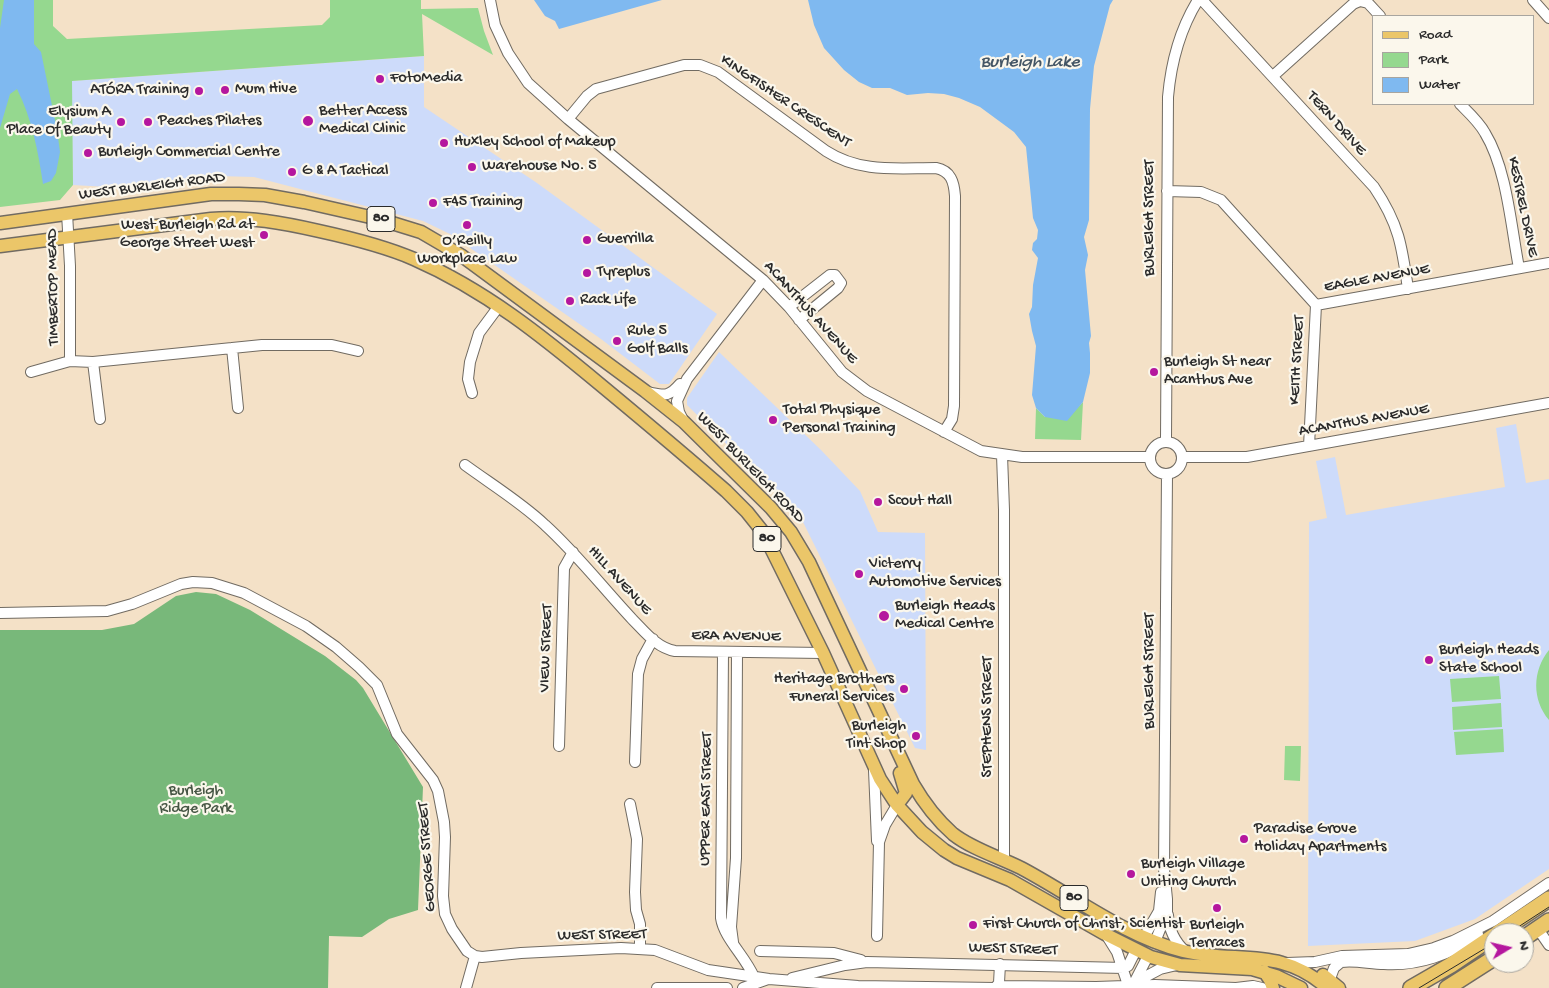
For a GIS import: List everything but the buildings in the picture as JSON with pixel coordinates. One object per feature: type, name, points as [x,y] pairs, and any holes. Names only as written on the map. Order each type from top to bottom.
[{"type":"highway","points":[[1507,923],[1549,899]]},
{"type":"highway","points":[[1411,988],[1451,965],[1484,939]]},
{"type":"highway","points":[[1447,988],[1484,964]]},
{"type":"main road","name":"WEST BURLEIGH ROAD","points":[[0,223],[211,194],[239,194],[265,195],[304,202],[379,219],[421,232],[462,256],[684,422],[770,508],[795,537],[809,562],[913,784],[937,820],[961,839],[1004,860],[1150,939],[1185,951],[1261,958],[1310,968],[1331,986]]},
{"type":"main road","name":"WEST BURLEIGH ROAD","points":[[0,246],[228,218],[281,223],[375,245],[413,259],[457,280],[542,336],[737,501],[763,532],[823,653],[885,788],[922,832],[944,850],[970,864],[1010,880],[1148,956],[1178,965],[1246,968],[1284,979],[1301,988]]},
{"type":"main road","points":[[868,687],[876,722],[906,789],[905,796],[898,805]]},
{"type":"main road","points":[[1136,950],[1150,939]]},
{"type":"main road","points":[[1148,956],[1150,939]]},
{"type":"main road","points":[[1264,972],[1273,988]]},
{"type":"street","name":"ACANTHUS AVENUE","points":[[490,0],[495,25],[508,53],[528,83],[568,119],[763,280],[789,307],[842,372],[867,391],[981,450],[1002,455],[1022,457],[1149,457]]},
{"type":"street","name":"TERN DRIVE","points":[[1200,0],[1273,76],[1374,187],[1394,221],[1401,245],[1408,289]]},
{"type":"street","name":"BURLEIGH STREET","points":[[1166,441],[1168,97],[1170,77],[1180,39],[1192,10],[1200,0]]},
{"type":"street","points":[[1533,0],[1549,18]]},
{"type":"street","points":[[1273,76],[1353,4],[1360,1],[1368,3],[1379,15]]},
{"type":"street","name":"KINGFISHER CRESCENT","points":[[568,119],[587,96],[596,90],[684,65],[700,65],[718,72],[826,150],[843,160],[868,168],[936,168],[946,172],[954,183],[955,196],[954,406],[952,418],[944,432]]},
{"type":"street","name":"KESTREL DRIVE","points":[[1461,105],[1484,131],[1497,157],[1502,174],[1519,268]]},
{"type":"street","name":"EAGLE AVENUE","points":[[1166,191],[1201,192],[1221,200],[1316,305],[1549,263]]},
{"type":"street","name":"TIMBERTOP MEAD","points":[[67,213],[69,237],[70,361]]},
{"type":"street","points":[[789,307],[830,275],[835,275],[838,278],[841,283],[838,288],[799,320]]},
{"type":"street","points":[[645,392],[667,395],[672,393],[687,379],[763,280]]},
{"type":"street","name":"KEITH STREET","points":[[1309,446],[1316,305]]},
{"type":"street","points":[[472,393],[468,379],[470,362],[479,333],[499,306]]},
{"type":"street","name":"TIMBERTOP MEAD","points":[[31,372],[70,361],[93,362],[262,345],[332,345],[358,351]]},
{"type":"street","points":[[232,348],[238,408]]},
{"type":"street","points":[[93,362],[100,419]]},
{"type":"street","points":[[684,422],[679,412],[677,401],[687,379]]},
{"type":"street","name":"ACANTHUS AVENUE","points":[[1182,456],[1247,456],[1549,403]]},
{"type":"street","points":[[1166,441],[1179,448],[1182,456],[1180,466],[1168,474],[1157,472],[1150,463],[1149,457],[1152,448],[1156,444],[1166,441]]},
{"type":"street","name":"STEPHENS STREET","points":[[1002,455],[1004,510],[1004,860]]},
{"type":"street","name":"HILL AVENUE","points":[[465,465],[544,523],[573,552],[629,616],[653,639],[642,659],[638,674],[635,762]]},
{"type":"street","name":"BURLEIGH STREET","points":[[1150,939],[1160,909],[1164,869],[1168,474]]},
{"type":"street","name":"VIEW STREET","points":[[559,746],[564,568],[573,552]]},
{"type":"street","name":"GEORGE STREET","points":[[0,613],[107,611],[132,604],[181,584],[193,582],[212,583],[244,593],[306,626],[336,647],[377,685],[397,734],[433,780],[438,791],[444,822],[443,896],[445,914],[460,942],[467,951],[475,956]]},
{"type":"street","name":"ERA AVENUE","points":[[653,639],[666,649],[675,651],[823,653]]},
{"type":"street","name":"UPPER EAST STREET","points":[[723,652],[721,912],[724,931],[747,962],[754,977]]},
{"type":"street","name":"UPPER EAST STREET","points":[[733,942],[731,927],[736,858],[737,652]]},
{"type":"street","points":[[873,765],[878,852],[877,936]]},
{"type":"street","points":[[630,804],[636,833],[635,892],[636,910],[640,924],[640,948]]},
{"type":"street","points":[[878,852],[880,837],[885,825],[898,805]]},
{"type":"street","name":"BURLEIGH STREET","points":[[1150,939],[1166,917],[1167,899],[1164,869]]},
{"type":"street","points":[[1503,923],[1549,883]]},
{"type":"street","points":[[1167,899],[1171,932],[1185,951]]},
{"type":"street","points":[[1544,925],[1549,945]]},
{"type":"street","points":[[1287,963],[1400,954],[1425,950],[1484,933]]},
{"type":"street","points":[[1345,958],[1386,965],[1411,963],[1428,960],[1452,951],[1476,936],[1484,933]]},
{"type":"street","points":[[1105,934],[1116,949],[1130,986],[1138,977],[1148,956]]},
{"type":"street","name":"WEST STREET","points":[[475,956],[489,957],[521,953],[640,948],[655,950],[708,970],[769,979],[786,984],[827,986],[995,988],[1003,986],[1155,985],[1236,988],[1253,986],[1262,988]]},
{"type":"street","points":[[1123,968],[1128,966],[1136,950]]},
{"type":"street","points":[[760,952],[834,953],[867,962]]},
{"type":"street","points":[[1400,954],[1411,963]]},
{"type":"street","points":[[466,988],[475,956]]},
{"type":"street","points":[[1331,986],[1336,966],[1345,958]]},
{"type":"street","name":"WEST STREET","points":[[786,984],[814,972],[867,962],[1123,968]]},
{"type":"street","points":[[995,988],[999,983],[1000,964]]},
{"type":"street","name":"WEST STREET","points":[[1130,986],[1160,969],[1178,965]]},
{"type":"street","points":[[814,972],[827,986],[830,976],[840,966]]},
{"type":"street","points":[[1100,986],[1105,979],[1101,968]]},
{"type":"street","points":[[743,988],[769,979]]},
{"type":"street","points":[[663,988],[727,988]]},
{"type":"shaded area","points":[[424,56],[424,107],[537,183],[717,314],[669,384],[660,384],[601,339],[450,234],[423,221],[254,177],[217,176],[125,188],[73,185],[71,81]]},
{"type":"shaded area","points":[[719,352],[821,450],[860,491],[878,532],[925,533],[926,750],[915,748],[801,518],[687,405],[687,398]]},
{"type":"shaded area","name":"Burleigh Heads State School","points":[[1516,424],[1526,483],[1549,479],[1549,869],[1475,919],[1415,941],[1308,946],[1309,522],[1327,518],[1316,461],[1335,457],[1346,515],[1505,487],[1496,428]]},
{"type":"green space","points":[[0,0],[53,0],[53,26],[67,39],[322,25],[330,17],[330,0],[421,0],[421,9],[478,8],[493,55],[422,14],[424,56],[72,81],[73,185],[60,200],[0,207]]},
{"type":"green space","points":[[1083,402],[1081,440],[1035,439],[1036,408],[1045,417],[1076,409]]},
{"type":"green space","name":"Burleigh Ridge Park","points":[[196,592],[216,594],[250,610],[325,656],[356,680],[363,688],[423,787],[418,910],[389,919],[362,937],[329,936],[328,988],[0,988],[0,630],[102,630],[134,624],[176,596]]},
{"type":"green space","points":[[1549,650],[1549,720],[1539,704],[1536,685],[1539,667]]},
{"type":"green space","points":[[1499,676],[1501,699],[1452,702],[1450,679]]},
{"type":"green space","points":[[1501,703],[1502,727],[1453,730],[1452,707]]},
{"type":"green space","points":[[1503,729],[1504,752],[1456,755],[1454,732]]},
{"type":"green space","points":[[1285,746],[1301,746],[1300,781],[1284,780]]},
{"type":"water","points":[[4,0],[34,0],[34,44],[41,52],[60,152],[56,173],[51,181],[43,184],[34,135],[17,89],[10,94],[0,128],[0,28]]},
{"type":"water","points":[[534,0],[662,0],[559,29],[555,21],[545,16]]},
{"type":"water","name":"Burleigh Lake","points":[[808,0],[1113,0],[1094,66],[1090,109],[1089,220],[1084,237],[1088,255],[1085,270],[1091,336],[1089,343],[1090,373],[1083,402],[1067,421],[1045,417],[1036,408],[1032,395],[1036,346],[1029,314],[1032,307],[1033,285],[1038,258],[1032,250],[1033,243],[1037,239],[1038,230],[1033,218],[1026,147],[1014,132],[980,107],[959,98],[944,94],[928,93],[907,95],[890,88],[872,88],[859,82],[844,70],[824,48],[814,25]]},
{"type":"tram line","points":[[1524,923],[1549,907]]},
{"type":"tram line","points":[[1419,988],[1484,949]]},
{"type":"place","name":"FotoMedia","points":[[380,79]]},
{"type":"place","name":"Mum Hive","points":[[225,90]]},
{"type":"place","name":"ATÓRA Training","points":[[199,91]]},
{"type":"place","name":"Better Access Medical Clinic","points":[[308,121]]},
{"type":"place","name":"Elysium A Place Of Beauty","points":[[121,122]]},
{"type":"place","name":"Peaches Pilates","points":[[148,122]]},
{"type":"place","name":"Huxley School of Makeup","points":[[444,143]]},
{"type":"place","name":"Burleigh Commercial Centre","points":[[88,153]]},
{"type":"place","name":"Warehouse No. 5","points":[[472,167]]},
{"type":"place","name":"G & A Tactical","points":[[292,172]]},
{"type":"place","name":"F45 Training","points":[[433,203]]},
{"type":"place","name":"O’Reilly Workplace Law","points":[[467,225]]},
{"type":"place","name":"West Burleigh Rd at George Street West","points":[[264,235]]},
{"type":"place","name":"Guerrilla","points":[[587,240]]},
{"type":"place","name":"Tyreplus","points":[[587,273]]},
{"type":"place","name":"Rack Life","points":[[570,301]]},
{"type":"place","name":"Rule 5 Golf Balls","points":[[617,341]]},
{"type":"place","name":"Burleigh St near Acanthus Ave","points":[[1154,372]]},
{"type":"place","name":"Total Physique Personal Training","points":[[773,420]]},
{"type":"place","name":"Scout Hall","points":[[878,502]]},
{"type":"place","name":"Victerry Automotive Services","points":[[859,574]]},
{"type":"place","name":"Burleigh Heads Medical Centre","points":[[884,616]]},
{"type":"place","name":"Burleigh Heads State School","points":[[1429,660]]},
{"type":"place","name":"Heritage Brothers Funeral Services","points":[[904,689]]},
{"type":"place","name":"Burleigh Tint Shop","points":[[916,736]]},
{"type":"place","name":"Paradise Grove Holiday Apartments","points":[[1244,839]]},
{"type":"place","name":"Burleigh Village Uniting Church","points":[[1131,874]]},
{"type":"place","name":"Burleigh Terraces","points":[[1217,908]]},
{"type":"place","name":"First Church of Christ, Scientist","points":[[973,925]]}]
